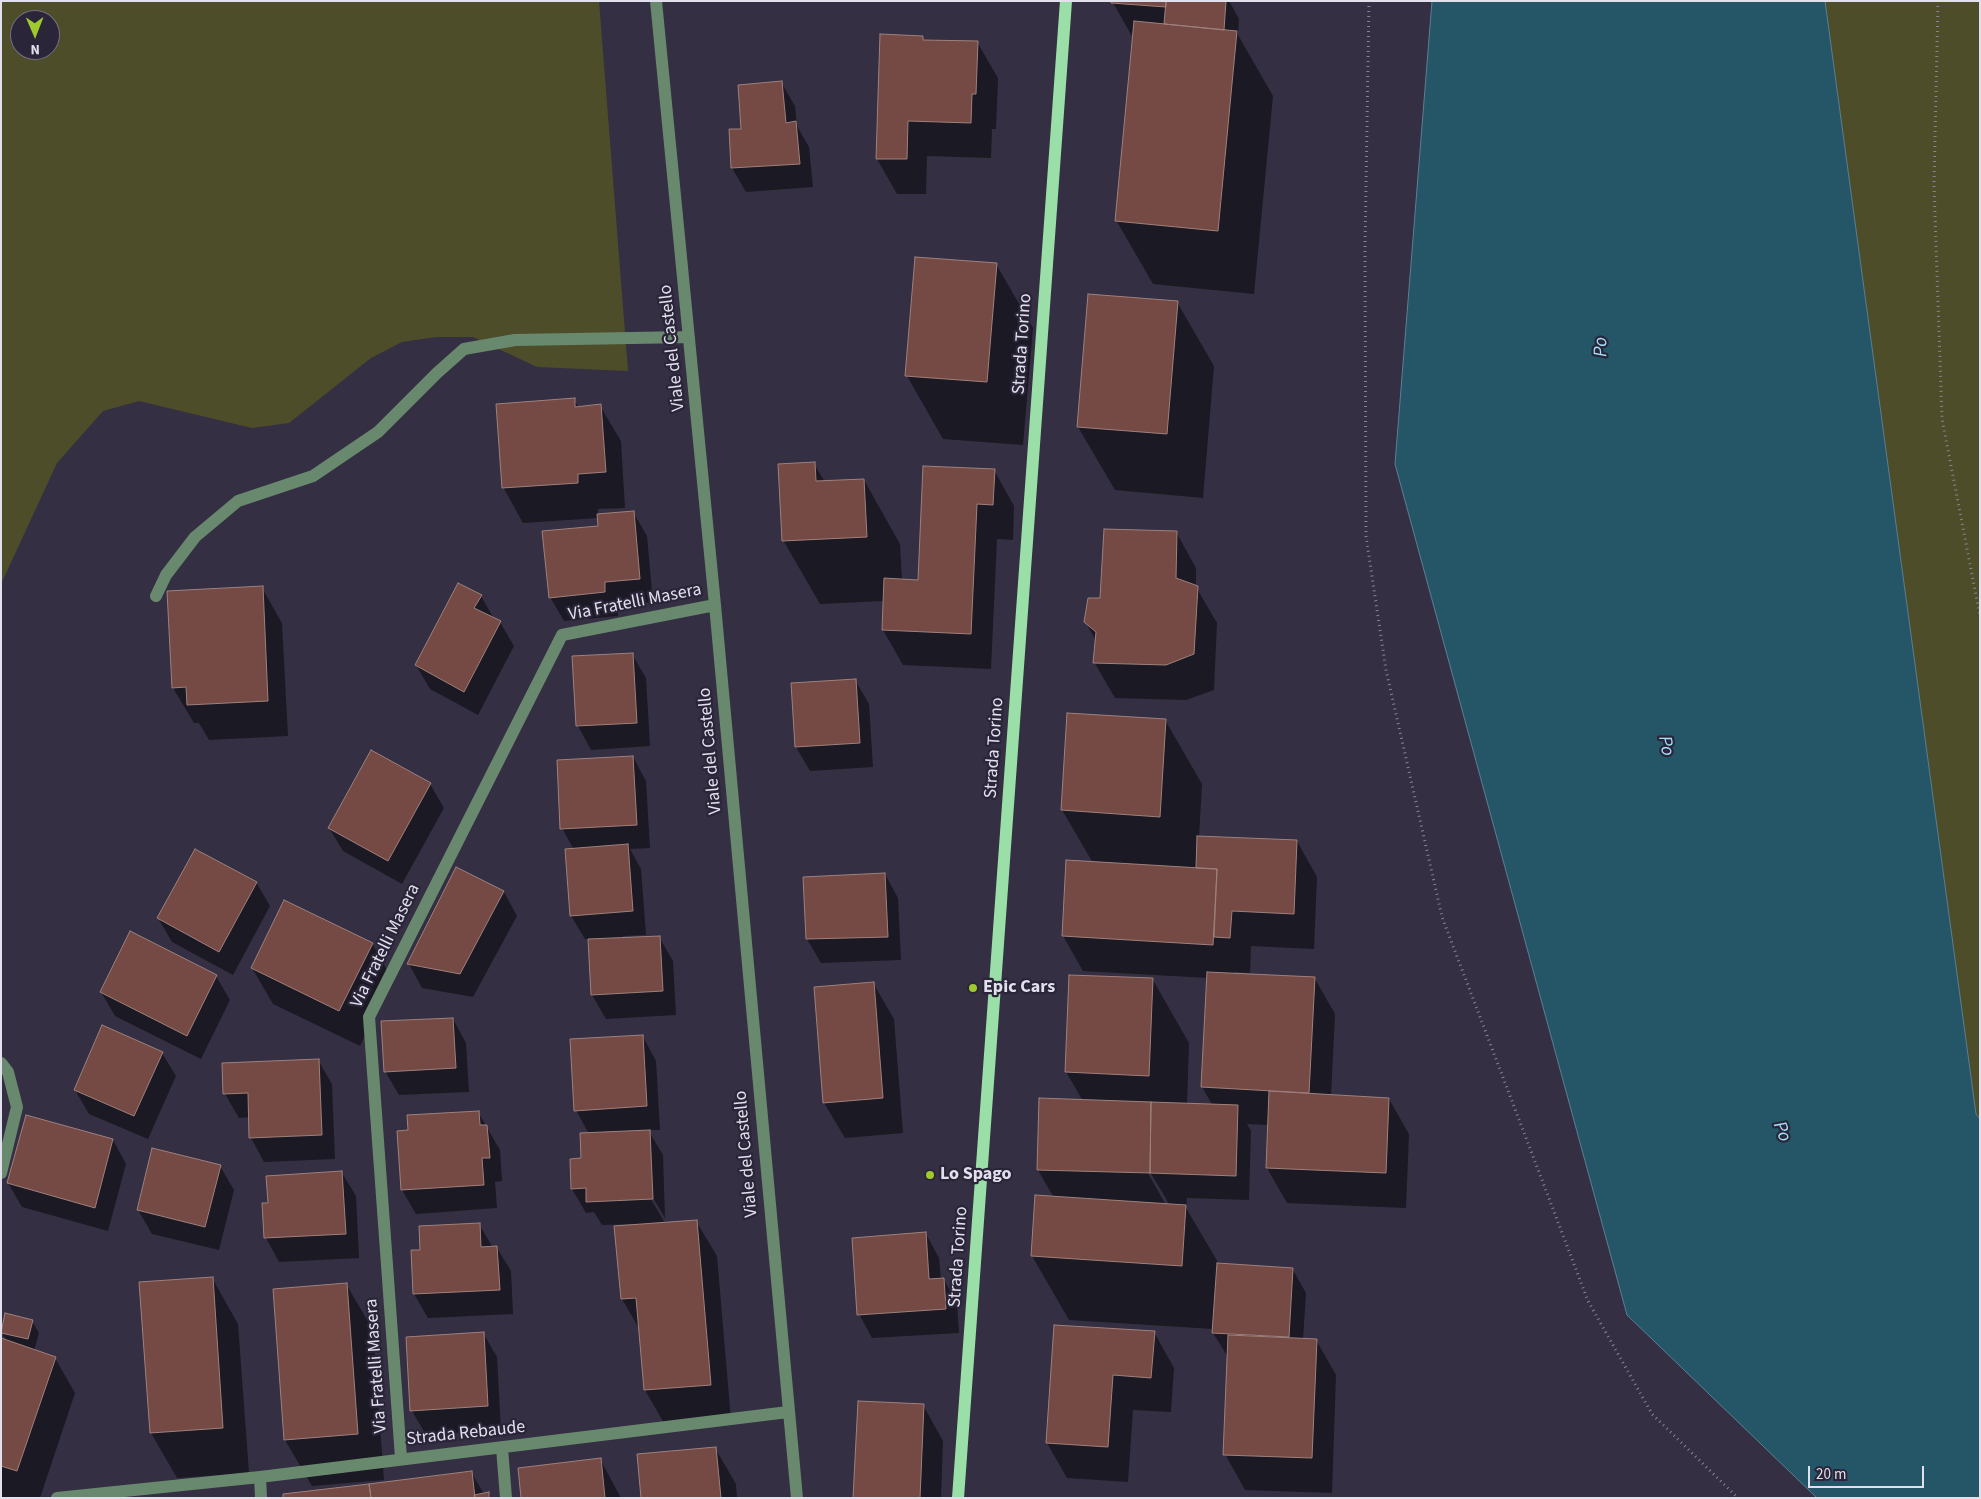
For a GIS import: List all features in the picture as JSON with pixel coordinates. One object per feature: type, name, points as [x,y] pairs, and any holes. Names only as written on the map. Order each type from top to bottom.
[{"type":"main road","name":"Strada Torino","points":[[958,1498],[1066,1]]},
{"type":"street","name":"Viale del Castello","points":[[656,1],[690,337],[797,1498]]},
{"type":"street","points":[[156,596],[166,575],[195,538],[238,501],[314,476],[378,432],[464,349],[515,340],[690,337]]},
{"type":"street","name":"Via Fratelli Masera","points":[[401,1458],[368,1016],[562,635],[715,605]]},
{"type":"street","points":[[1,1063],[8,1072],[17,1108],[1,1173]]},
{"type":"street","name":"Strada Rebaude","points":[[57,1498],[260,1477],[401,1458],[502,1448],[788,1412]]},
{"type":"street","points":[[502,1448],[506,1498]]},
{"type":"street","points":[[260,1477],[261,1498]]},
{"type":"street","points":[[162,1498],[169,1486]]},
{"type":"path","points":[[1369,1],[1364,248],[1366,536],[1386,670],[1442,917],[1588,1300],[1652,1414],[1738,1498]]},
{"type":"path","points":[[1938,1],[1934,185],[1942,419],[1980,616]]},
{"type":"green space","points":[[1,1],[599,1],[628,371],[537,367],[473,337],[436,337],[402,342],[371,358],[289,423],[252,428],[139,401],[103,411],[57,463],[1,584]]},
{"type":"green space","points":[[1825,1],[1980,1],[1980,1119],[1976,1114]]},
{"type":"water","name":"Po","points":[[1432,1],[1825,1],[1976,1114],[1980,1119],[1980,1498],[1817,1498],[1627,1315],[1395,464]]},
{"type":"building","points":[[1111,1],[1166,1],[1166,7],[1111,3]]},
{"type":"building","points":[[1166,1],[1226,1],[1224,30],[1164,24]]},
{"type":"building","points":[[1134,21],[1237,31],[1218,231],[1115,221]]},
{"type":"building","points":[[880,34],[923,36],[923,40],[978,41],[976,94],[972,94],[971,123],[908,121],[907,159],[876,159]]},
{"type":"building","points":[[782,81],[786,123],[796,121],[800,164],[731,168],[729,129],[741,129],[738,85]]},
{"type":"building","points":[[915,257],[997,263],[987,382],[905,376]]},
{"type":"building","points":[[1088,294],[1178,301],[1167,434],[1077,427]]},
{"type":"building","points":[[575,398],[575,407],[601,404],[606,472],[578,474],[578,483],[502,488],[496,404]]},
{"type":"building","points":[[815,462],[816,481],[864,479],[867,537],[782,541],[778,464]]},
{"type":"building","points":[[923,466],[995,469],[993,505],[977,504],[971,634],[882,630],[884,578],[918,580]]},
{"type":"building","points":[[634,511],[640,579],[605,582],[605,592],[549,598],[542,531],[598,526],[597,514]]},
{"type":"building","points":[[1104,529],[1177,531],[1176,578],[1198,586],[1194,654],[1166,665],[1093,663],[1096,632],[1084,622],[1088,598],[1100,598]]},
{"type":"building","points":[[458,583],[482,595],[474,608],[501,621],[464,692],[415,665]]},
{"type":"building","points":[[263,586],[268,701],[187,705],[186,687],[172,688],[167,591]]},
{"type":"building","points":[[633,653],[637,723],[576,726],[572,656]]},
{"type":"building","points":[[856,679],[860,743],[795,747],[791,683]]},
{"type":"building","points":[[1067,713],[1166,719],[1160,817],[1061,810]]},
{"type":"building","points":[[371,750],[431,783],[388,861],[328,828]]},
{"type":"building","points":[[633,756],[637,825],[560,829],[557,760]]},
{"type":"building","points":[[1197,836],[1297,840],[1294,914],[1232,911],[1230,938],[1214,937],[1217,869],[1196,868]]},
{"type":"building","points":[[628,844],[633,911],[570,916],[565,849]]},
{"type":"building","points":[[195,849],[257,882],[219,952],[157,918]]},
{"type":"building","points":[[1066,860],[1217,869],[1213,945],[1062,936]]},
{"type":"building","points":[[456,867],[504,891],[460,974],[407,964]]},
{"type":"building","points":[[885,873],[888,937],[806,939],[803,877]]},
{"type":"building","points":[[284,900],[373,943],[339,1011],[251,968]]},
{"type":"building","points":[[130,931],[217,975],[187,1036],[100,992]]},
{"type":"building","points":[[660,936],[663,991],[591,995],[588,939]]},
{"type":"building","points":[[1207,972],[1315,977],[1309,1093],[1201,1087]]},
{"type":"building","points":[[1069,975],[1153,978],[1149,1076],[1065,1072]]},
{"type":"building","points":[[874,982],[883,1098],[823,1103],[814,987]]},
{"type":"building","points":[[453,1018],[456,1068],[384,1072],[381,1021]]},
{"type":"building","points":[[102,1025],[163,1052],[134,1116],[74,1090]]},
{"type":"building","points":[[643,1035],[647,1106],[574,1111],[570,1039]]},
{"type":"building","points":[[319,1059],[322,1135],[249,1138],[248,1093],[223,1094],[222,1063]]},
{"type":"building","points":[[1269,1091],[1389,1098],[1386,1173],[1266,1168]]},
{"type":"building","points":[[1039,1098],[1151,1102],[1150,1173],[1037,1170]]},
{"type":"building","points":[[1151,1102],[1238,1105],[1236,1176],[1150,1173]]},
{"type":"building","points":[[479,1111],[480,1125],[487,1125],[490,1158],[482,1158],[484,1185],[401,1190],[397,1131],[408,1130],[407,1115]]},
{"type":"building","points":[[26,1115],[113,1139],[95,1208],[7,1183]]},
{"type":"building","points":[[650,1130],[653,1199],[586,1202],[586,1188],[571,1189],[570,1159],[581,1158],[580,1133]]},
{"type":"building","points":[[152,1148],[221,1165],[205,1227],[137,1210]]},
{"type":"building","points":[[342,1171],[346,1234],[264,1238],[262,1203],[268,1203],[266,1176]]},
{"type":"building","points":[[1035,1195],[1186,1205],[1182,1266],[1031,1256]]},
{"type":"building","points":[[697,1220],[711,1385],[644,1390],[636,1298],[621,1299],[614,1226]]},
{"type":"building","points":[[480,1223],[481,1247],[497,1246],[500,1290],[413,1294],[411,1250],[420,1250],[419,1226]]},
{"type":"building","points":[[926,1232],[929,1279],[944,1278],[946,1309],[857,1315],[852,1238]]},
{"type":"building","points":[[1217,1263],[1293,1268],[1289,1337],[1212,1333]]},
{"type":"building","points":[[213,1277],[223,1428],[150,1433],[139,1282]]},
{"type":"building","points":[[347,1283],[358,1434],[284,1440],[273,1289]]},
{"type":"building","points":[[5,1313],[33,1320],[28,1339],[1,1333]]},
{"type":"building","points":[[1054,1325],[1155,1331],[1151,1378],[1113,1375],[1108,1447],[1046,1443]]},
{"type":"building","points":[[484,1332],[488,1406],[410,1411],[406,1337]]},
{"type":"building","points":[[1228,1335],[1317,1339],[1312,1458],[1223,1455]]},
{"type":"building","points":[[1,1338],[56,1357],[17,1471],[1,1466]]},
{"type":"building","points":[[858,1401],[924,1404],[920,1498],[853,1498]]},
{"type":"building","points":[[716,1447],[721,1498],[641,1498],[637,1454]]},
{"type":"building","points":[[601,1458],[605,1498],[521,1498],[518,1468]]},
{"type":"building","points":[[472,1471],[475,1498],[371,1498],[369,1484]]},
{"type":"building","points":[[369,1484],[371,1498],[283,1498],[283,1494]]},
{"type":"building","points":[[489,1492],[489,1498],[475,1498],[474,1495]]},
{"type":"place","name":"Epic Cars","points":[[973,988]]},
{"type":"place","name":"Lo Spago","points":[[930,1175]]}]
